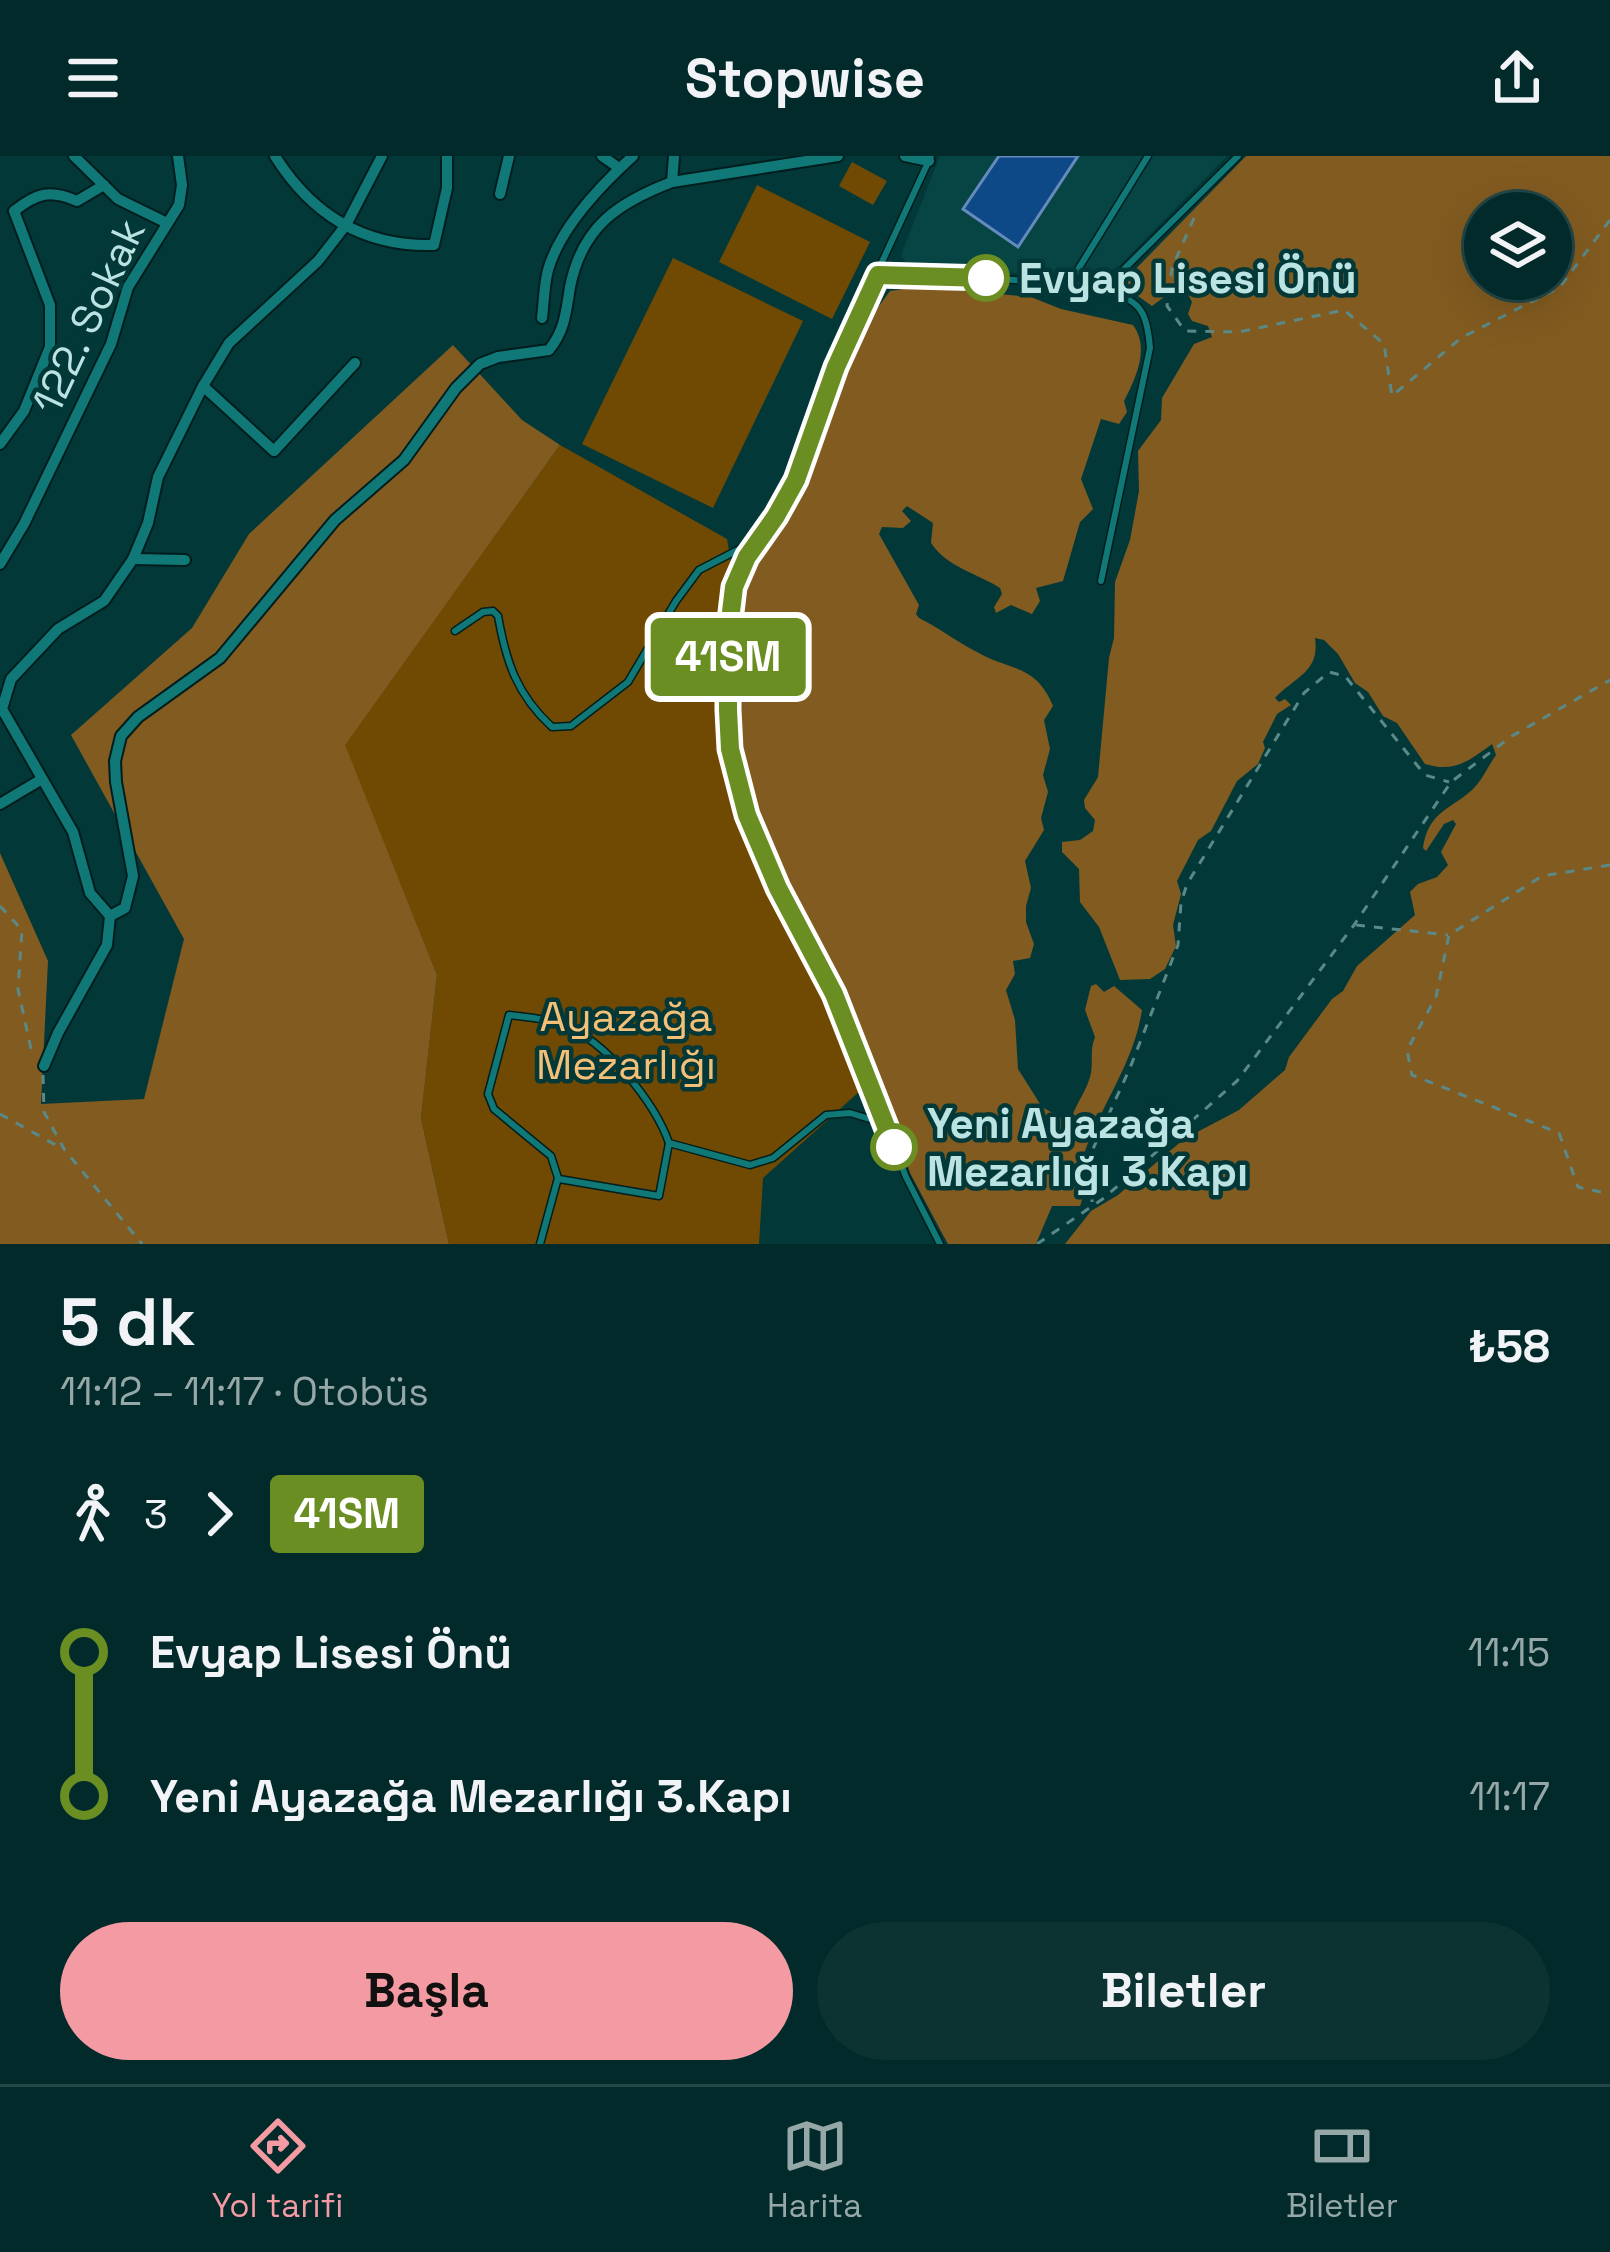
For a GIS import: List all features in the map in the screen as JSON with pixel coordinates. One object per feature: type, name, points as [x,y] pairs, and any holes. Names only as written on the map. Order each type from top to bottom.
[{"type":"street","points":[[74,156],[118,199],[167,223]]},
{"type":"street","name":"122. Sokak","points":[[0,564],[111,344],[128,287],[179,205],[178,156]]},
{"type":"street","points":[[275,156],[303,194],[346,225],[378,242],[434,245],[447,188],[447,156]]},
{"type":"street","points":[[44,1066],[107,945],[110,916],[90,893],[73,832],[1,710],[11,679],[58,629],[104,601],[134,559],[158,477],[202,386],[229,343],[318,261],[346,225],[382,156]]},
{"type":"street","points":[[500,194],[509,156]]},
{"type":"street","points":[[602,156],[619,168]]},
{"type":"street","points":[[542,318],[555,254],[578,218],[633,156]]},
{"type":"street","points":[[672,182],[674,156]]},
{"type":"street","points":[[110,916],[124,908],[133,876],[116,782],[121,736],[138,717],[220,658],[335,520],[404,460],[479,364],[550,350],[563,334],[577,253],[597,226],[640,194],[672,182],[838,156]]},
{"type":"street","points":[[905,156],[930,158]]},
{"type":"street","points":[[0,444],[24,411],[50,347],[50,305],[14,211],[34,195],[57,192],[77,201],[104,184]]},
{"type":"street","points":[[202,386],[274,451],[356,363]]},
{"type":"street","points":[[134,559],[185,560]]},
{"type":"street","points":[[0,804],[42,779]]},
{"type":"lane","points":[[1069,284],[1148,156]]},
{"type":"lane","points":[[1098,286],[1115,278],[1238,156]]},
{"type":"lane","points":[[930,158],[836,367],[796,480],[734,587],[728,710],[736,778],[778,888],[834,994],[913,1194],[940,1244]]},
{"type":"lane","points":[[878,275],[1098,286],[1134,301],[1147,317],[1150,347],[1101,581]]},
{"type":"lane","points":[[455,631],[483,612],[493,611],[512,677],[535,711],[552,727],[571,726],[628,682],[699,570],[760,538]]},
{"type":"lane","points":[[540,1244],[557,1178],[551,1156],[494,1108],[488,1094],[509,1015],[569,1027],[592,1045],[630,1078],[658,1113],[669,1143],[659,1196],[557,1178]]},
{"type":"lane","points":[[669,1143],[750,1166],[773,1158],[826,1115],[850,1113],[886,1124]]},
{"type":"path","points":[[1185,209],[1195,219],[1172,268],[1167,306],[1185,331],[1240,332],[1343,310],[1384,344],[1392,396],[1461,338],[1560,287],[1610,220]]},
{"type":"path","points":[[1093,1206],[1092,1150],[1178,945],[1187,884],[1304,693],[1329,671],[1345,676],[1424,776],[1451,782]]},
{"type":"path","points":[[1037,1244],[1093,1206],[1237,1081],[1354,925],[1451,782],[1512,736],[1610,680]]},
{"type":"path","points":[[1354,925],[1450,935],[1542,876],[1610,865]]},
{"type":"path","points":[[0,906],[22,930],[18,989],[31,1048],[44,1066],[44,1112],[64,1150],[142,1244]]},
{"type":"path","points":[[1450,935],[1436,998],[1407,1051],[1412,1075],[1559,1133],[1579,1187],[1610,1194]]},
{"type":"path","points":[[0,1114],[64,1150]]},
{"type":"shaded area","points":[[940,156],[1227,156],[1119,266],[1099,276],[910,269],[901,255]]},
{"type":"shaded area","points":[[1246,156],[1610,156],[1610,1244],[1065,1244],[1091,1211],[1118,1195],[1184,1139],[1239,1110],[1285,1070],[1289,1057],[1343,991],[1357,966],[1415,915],[1410,892],[1448,865],[1441,852],[1456,824],[1453,820],[1444,824],[1426,851],[1430,826],[1473,789],[1496,755],[1492,744],[1453,766],[1425,764],[1397,723],[1383,716],[1368,692],[1355,683],[1338,654],[1315,638],[1310,666],[1275,698],[1291,705],[1277,714],[1258,764],[1237,781],[1177,881],[1181,894],[1173,925],[1176,946],[1165,969],[1150,979],[1120,980],[1099,927],[1080,902],[1079,869],[1062,852],[1062,842],[1080,840],[1093,831],[1095,820],[1084,800],[1098,777],[1114,638],[1115,582],[1130,540],[1139,491],[1138,451],[1161,420],[1162,398],[1194,344],[1212,337],[1208,326],[1192,321],[1188,314],[1192,302],[1179,286],[1152,306],[1121,284]]},
{"type":"shaded area","points":[[917,287],[1031,297],[1061,309],[1133,325],[1140,343],[1137,373],[1124,401],[1127,412],[1119,424],[1101,419],[1081,479],[1093,509],[1080,522],[1063,581],[1036,588],[1040,601],[1032,614],[1011,605],[996,613],[1000,588],[946,558],[931,543],[933,523],[907,506],[902,511],[911,521],[903,528],[882,527],[879,534],[919,605],[919,618],[977,652],[1030,675],[1053,706],[1044,720],[1050,749],[1043,775],[1048,792],[1041,818],[1044,830],[1025,861],[1031,888],[1026,922],[1034,944],[1030,958],[1013,961],[1015,974],[1006,990],[1015,1020],[1018,1069],[1042,1107],[1070,1123],[1088,1083],[1095,1037],[1085,1010],[1091,986],[1096,984],[1104,992],[1114,986],[1142,1010],[1125,1065],[1085,1151],[1080,1206],[1052,1206],[1036,1244],[948,1244],[910,1173],[893,1119],[840,992],[785,887],[754,811],[738,749],[734,636],[740,590],[753,560],[792,504],[870,318],[890,291]]},
{"type":"shaded area","points":[[453,345],[522,420],[560,445],[345,745],[437,975],[421,1118],[449,1244],[0,1244],[0,853],[48,961],[41,1104],[144,1099],[184,939],[71,735],[192,628],[249,534]]},
{"type":"green space","points":[[852,162],[887,181],[873,205],[839,186]]},
{"type":"green space","points":[[757,185],[870,242],[832,319],[719,262]]},
{"type":"green space","points":[[673,258],[803,321],[713,508],[582,444]]},
{"type":"green space","name":"Ayazağa Mezarlığı","points":[[560,445],[727,539],[732,568],[719,663],[725,773],[861,1090],[763,1178],[759,1244],[449,1244],[421,1118],[437,975],[344,745]]},
{"type":"building","points":[[999,156],[1078,156],[1018,247],[963,209]]},
{"type":"bus line","name":"41SM","points":[[894,1147],[834,994],[778,888],[747,815],[730,749],[730,605],[747,557],[796,480],[856,316],[878,275],[986,278]]},
{"type":"place","name":"Evyap Lisesi Önü","points":[[986,278]]},
{"type":"place","name":"Yeni Ayazağa Mezarlığı 3.Kapı","points":[[894,1147]]}]
